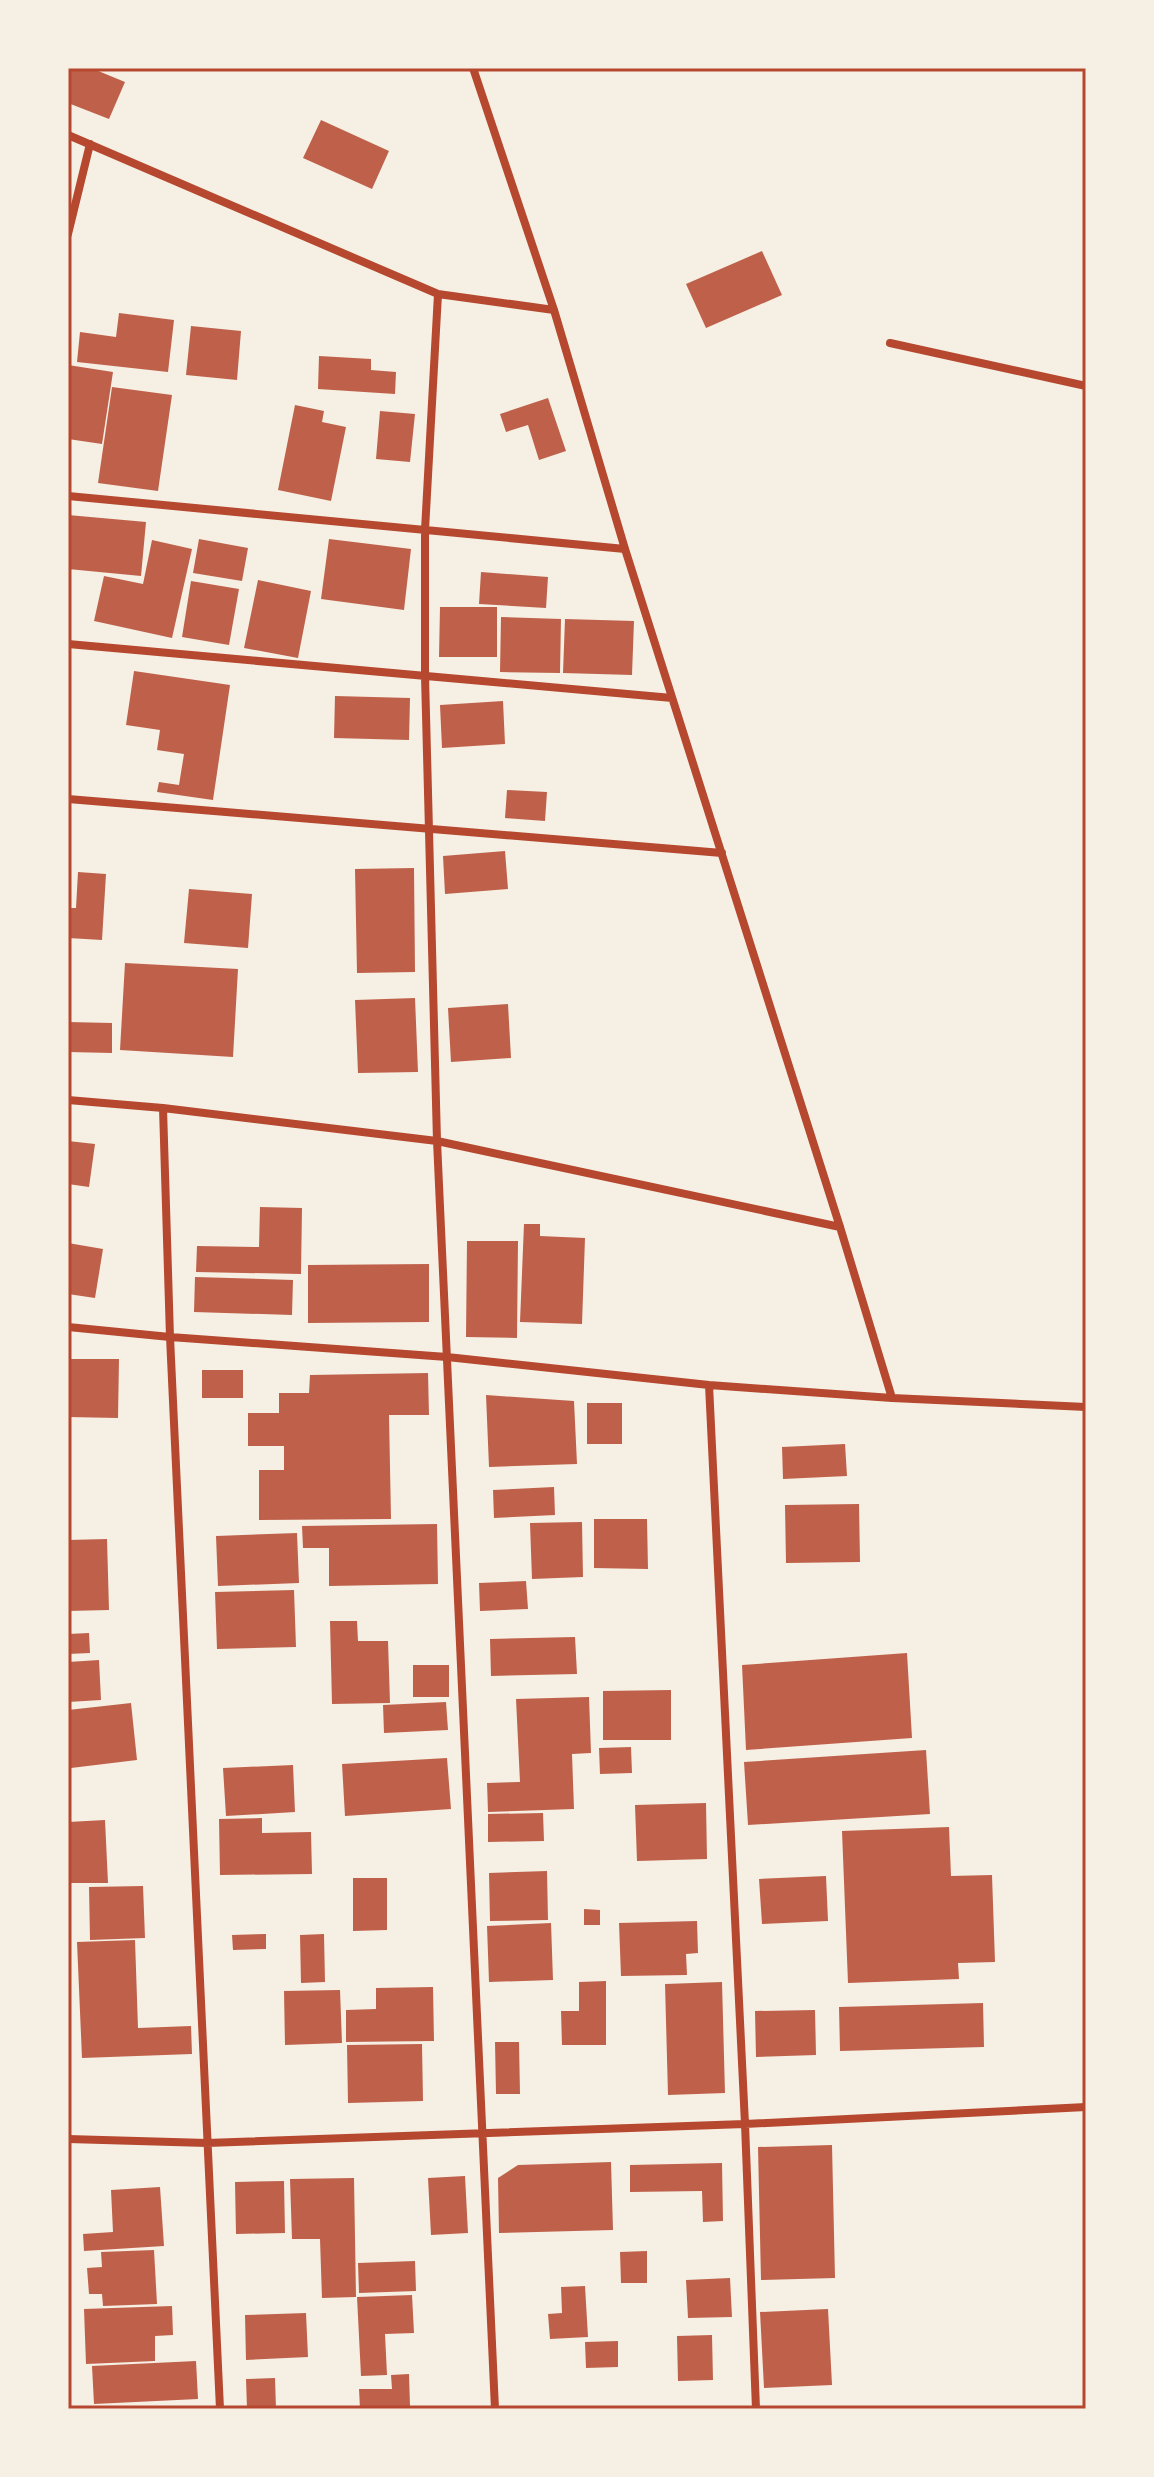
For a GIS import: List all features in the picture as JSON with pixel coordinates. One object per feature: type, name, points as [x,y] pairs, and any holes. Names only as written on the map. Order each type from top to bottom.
[{"type":"street","points":[[473,68],[554,310],[625,549],[892,1398]]},
{"type":"street","points":[[68,135],[438,294],[554,310]]},
{"type":"street","points":[[68,234],[90,144]]},
{"type":"street","points":[[438,294],[425,530],[425,676],[437,1141],[495,2409]]},
{"type":"street","points":[[890,343],[1086,386]]},
{"type":"street","points":[[68,496],[625,549]]},
{"type":"street","points":[[68,644],[672,698]]},
{"type":"street","points":[[68,799],[722,853]]},
{"type":"street","points":[[68,1100],[163,1108],[437,1141],[840,1227]]},
{"type":"street","points":[[163,1108],[170,1337],[220,2409]]},
{"type":"street","points":[[68,1327],[447,1357],[709,1385],[1086,1407]]},
{"type":"street","points":[[709,1385],[756,2409]]},
{"type":"street","points":[[68,2139],[207,2143],[745,2124],[1086,2107]]},
{"type":"building","points":[[68,68],[91,68],[125,82],[109,119],[68,103]]},
{"type":"building","points":[[321,120],[389,151],[372,189],[303,158]]},
{"type":"building","points":[[762,251],[782,295],[706,328],[686,284]]},
{"type":"building","points":[[119,313],[174,320],[168,372],[77,362],[80,332],[116,337]]},
{"type":"building","points":[[191,326],[241,331],[237,380],[186,375]]},
{"type":"building","points":[[319,356],[371,359],[371,370],[396,372],[395,394],[318,389]]},
{"type":"building","points":[[68,365],[113,372],[102,444],[68,439]]},
{"type":"building","points":[[112,387],[172,395],[158,491],[98,483]]},
{"type":"building","points":[[548,398],[566,451],[539,460],[528,425],[506,432],[500,414]]},
{"type":"building","points":[[295,405],[324,411],[322,422],[346,427],[331,501],[278,490]]},
{"type":"building","points":[[380,411],[415,414],[410,462],[376,459]]},
{"type":"building","points":[[68,515],[146,522],[141,576],[68,569]]},
{"type":"building","points":[[199,539],[248,548],[242,581],[193,573]]},
{"type":"building","points":[[329,539],[411,549],[404,610],[321,599]]},
{"type":"building","points":[[152,540],[192,549],[172,638],[94,621],[104,576],[143,584]]},
{"type":"building","points":[[481,572],[548,577],[546,608],[479,604]]},
{"type":"building","points":[[258,580],[311,591],[298,658],[244,648]]},
{"type":"building","points":[[191,581],[239,589],[229,645],[182,637]]},
{"type":"building","points":[[440,607],[497,607],[497,657],[439,657]]},
{"type":"building","points":[[501,617],[561,619],[560,673],[500,672]]},
{"type":"building","points":[[565,619],[634,621],[632,675],[563,673]]},
{"type":"building","points":[[134,671],[230,685],[213,800],[157,792],[159,782],[179,785],[184,754],[157,750],[160,730],[126,725]]},
{"type":"building","points":[[335,696],[410,698],[409,740],[334,738]]},
{"type":"building","points":[[503,701],[505,744],[442,748],[440,705]]},
{"type":"building","points":[[507,790],[547,792],[545,821],[505,818]]},
{"type":"building","points":[[505,851],[508,889],[445,894],[443,856]]},
{"type":"building","points":[[414,868],[415,972],[357,973],[355,869]]},
{"type":"building","points":[[78,872],[106,874],[102,940],[68,938],[68,908],[76,908]]},
{"type":"building","points":[[189,889],[252,894],[248,948],[184,943]]},
{"type":"building","points":[[125,963],[238,969],[233,1057],[120,1050]]},
{"type":"building","points":[[415,998],[418,1072],[358,1073],[355,1000]]},
{"type":"building","points":[[508,1004],[511,1058],[451,1062],[448,1008]]},
{"type":"building","points":[[68,1022],[112,1023],[112,1053],[68,1052]]},
{"type":"building","points":[[68,1141],[95,1144],[89,1187],[68,1184]]},
{"type":"building","points":[[260,1207],[302,1208],[301,1274],[196,1272],[197,1246],[259,1247]]},
{"type":"building","points":[[524,1224],[540,1224],[540,1236],[585,1238],[582,1324],[520,1322]]},
{"type":"building","points":[[467,1241],[518,1241],[517,1338],[466,1337]]},
{"type":"building","points":[[68,1243],[103,1249],[95,1298],[68,1294]]},
{"type":"building","points":[[429,1264],[429,1322],[308,1323],[308,1265]]},
{"type":"building","points":[[195,1277],[293,1280],[292,1315],[194,1312]]},
{"type":"building","points":[[68,1359],[119,1359],[118,1418],[68,1417]]},
{"type":"building","points":[[202,1370],[243,1370],[243,1398],[202,1398]]},
{"type":"building","points":[[428,1373],[429,1415],[389,1415],[391,1519],[259,1520],[259,1470],[284,1470],[284,1446],[248,1446],[248,1413],[279,1413],[279,1393],[309,1393],[310,1375]]},
{"type":"building","points":[[486,1395],[574,1401],[577,1464],[489,1467]]},
{"type":"building","points":[[587,1403],[622,1403],[622,1444],[587,1444]]},
{"type":"building","points":[[845,1444],[847,1476],[783,1479],[782,1447]]},
{"type":"building","points":[[554,1487],[555,1515],[494,1518],[493,1490]]},
{"type":"building","points":[[859,1504],[860,1562],[786,1563],[785,1505]]},
{"type":"building","points":[[594,1519],[647,1519],[648,1569],[594,1568]]},
{"type":"building","points":[[582,1522],[583,1577],[532,1579],[530,1523]]},
{"type":"building","points":[[437,1524],[438,1584],[329,1586],[329,1548],[303,1548],[302,1526]]},
{"type":"building","points":[[297,1533],[299,1583],[218,1586],[216,1536]]},
{"type":"building","points":[[107,1539],[109,1610],[68,1611],[68,1540]]},
{"type":"building","points":[[526,1581],[528,1609],[480,1611],[479,1583]]},
{"type":"building","points":[[294,1590],[296,1647],[217,1649],[215,1592]]},
{"type":"building","points":[[330,1621],[357,1621],[358,1641],[388,1641],[390,1703],[332,1704]]},
{"type":"building","points":[[89,1633],[90,1653],[68,1654],[68,1634]]},
{"type":"building","points":[[575,1637],[577,1674],[491,1676],[490,1639]]},
{"type":"building","points":[[907,1653],[912,1738],[746,1750],[742,1665]]},
{"type":"building","points":[[99,1660],[101,1700],[68,1702],[68,1662]]},
{"type":"building","points":[[413,1665],[449,1665],[449,1697],[413,1697]]},
{"type":"building","points":[[671,1690],[671,1740],[603,1740],[603,1691]]},
{"type":"building","points":[[589,1697],[591,1753],[572,1754],[574,1809],[488,1812],[487,1783],[520,1782],[516,1699]]},
{"type":"building","points":[[446,1702],[448,1730],[384,1733],[383,1705]]},
{"type":"building","points":[[131,1703],[137,1760],[71,1768],[68,1710]]},
{"type":"building","points":[[631,1747],[632,1773],[600,1774],[599,1748]]},
{"type":"building","points":[[926,1750],[930,1814],[748,1825],[744,1762]]},
{"type":"building","points":[[447,1758],[451,1809],[345,1816],[342,1764]]},
{"type":"building","points":[[293,1765],[295,1812],[226,1816],[223,1768]]},
{"type":"building","points":[[706,1803],[707,1859],[637,1861],[635,1805]]},
{"type":"building","points":[[543,1813],[544,1841],[488,1842],[488,1814]]},
{"type":"building","points":[[262,1818],[262,1833],[311,1832],[312,1874],[220,1875],[219,1819]]},
{"type":"building","points":[[105,1820],[108,1883],[68,1883],[68,1822]]},
{"type":"building","points":[[949,1827],[951,1876],[992,1875],[995,1962],[958,1963],[959,1979],[848,1983],[842,1831]]},
{"type":"building","points":[[547,1871],[548,1920],[490,1921],[489,1873]]},
{"type":"building","points":[[826,1876],[828,1921],[762,1924],[759,1879]]},
{"type":"building","points":[[353,1878],[387,1878],[387,1930],[353,1931]]},
{"type":"building","points":[[143,1886],[145,1938],[90,1940],[89,1887]]},
{"type":"building","points":[[584,1909],[600,1910],[600,1925],[584,1925]]},
{"type":"building","points":[[697,1921],[698,1953],[686,1954],[687,1975],[621,1976],[619,1923]]},
{"type":"building","points":[[551,1923],[553,1980],[489,1982],[487,1926]]},
{"type":"building","points":[[266,1934],[266,1949],[233,1950],[232,1935]]},
{"type":"building","points":[[324,1934],[325,1982],[301,1983],[300,1935]]},
{"type":"building","points":[[135,1940],[138,2028],[191,2026],[192,2054],[82,2058],[77,1942]]},
{"type":"building","points":[[606,1981],[606,2045],[562,2045],[561,2011],[579,2011],[579,1982]]},
{"type":"building","points":[[722,1982],[725,2093],[668,2095],[665,1984]]},
{"type":"building","points":[[433,1987],[434,2041],[346,2042],[346,2010],[376,2009],[376,1988]]},
{"type":"building","points":[[340,1990],[342,2043],[285,2045],[284,1991]]},
{"type":"building","points":[[983,2003],[984,2047],[840,2051],[839,2007]]},
{"type":"building","points":[[815,2010],[816,2055],[756,2057],[755,2011]]},
{"type":"building","points":[[495,2042],[519,2042],[520,2094],[496,2094]]},
{"type":"building","points":[[422,2044],[423,2101],[348,2103],[347,2045]]},
{"type":"building","points":[[832,2145],[835,2278],[761,2280],[758,2147]]},
{"type":"building","points":[[611,2162],[613,2230],[499,2233],[498,2178],[518,2165]]},
{"type":"building","points":[[722,2163],[723,2221],[703,2222],[702,2191],[630,2192],[630,2165]]},
{"type":"building","points":[[465,2176],[468,2233],[431,2235],[428,2178]]},
{"type":"building","points":[[354,2178],[356,2297],[322,2298],[320,2239],[292,2239],[290,2179]]},
{"type":"building","points":[[284,2181],[285,2233],[236,2234],[235,2182]]},
{"type":"building","points":[[160,2187],[164,2246],[84,2251],[83,2234],[113,2232],[111,2190]]},
{"type":"building","points":[[154,2250],[157,2304],[103,2306],[102,2294],[89,2294],[87,2268],[102,2267],[101,2252]]},
{"type":"building","points":[[647,2251],[647,2283],[621,2283],[620,2252]]},
{"type":"building","points":[[415,2261],[416,2291],[359,2293],[358,2263]]},
{"type":"building","points":[[730,2278],[732,2317],[688,2318],[686,2280]]},
{"type":"building","points":[[585,2286],[588,2337],[550,2339],[548,2314],[562,2313],[561,2287]]},
{"type":"building","points":[[412,2295],[414,2333],[385,2334],[387,2375],[361,2376],[357,2297]]},
{"type":"building","points":[[172,2306],[173,2335],[155,2336],[155,2361],[86,2364],[84,2309]]},
{"type":"building","points":[[828,2309],[832,2385],[764,2388],[760,2312]]},
{"type":"building","points":[[306,2313],[308,2357],[246,2360],[245,2315]]},
{"type":"building","points":[[712,2335],[713,2380],[678,2381],[677,2336]]},
{"type":"building","points":[[618,2341],[618,2367],[586,2368],[585,2342]]},
{"type":"building","points":[[196,2361],[198,2399],[94,2404],[92,2366]]},
{"type":"building","points":[[409,2374],[410,2406],[438,2406],[438,2409],[360,2409],[359,2389],[392,2389],[391,2375]]},
{"type":"building","points":[[275,2378],[276,2409],[247,2409],[246,2379]]}]
